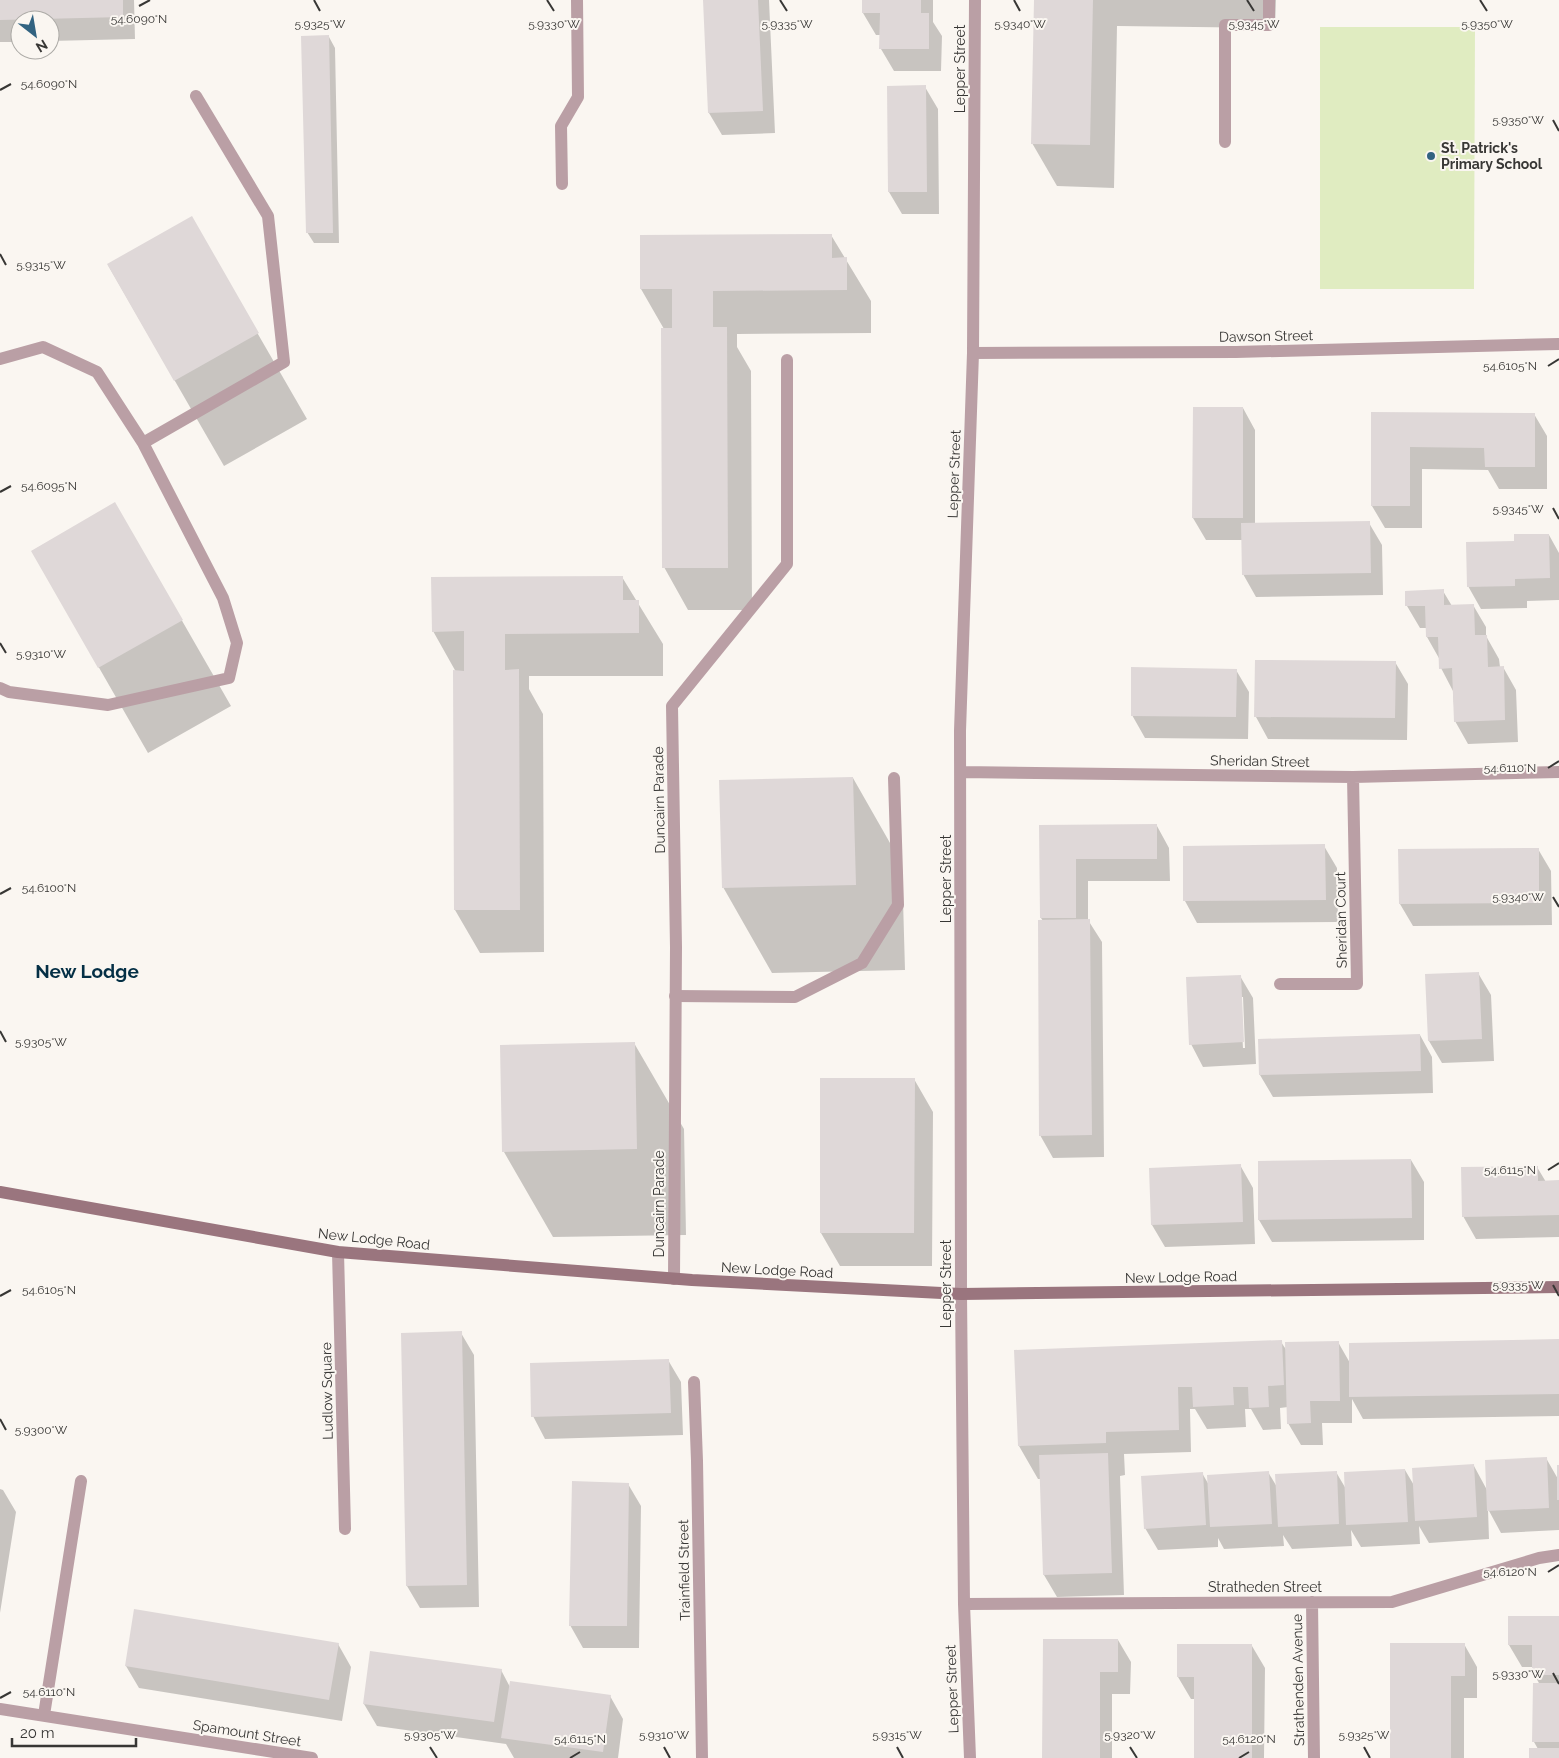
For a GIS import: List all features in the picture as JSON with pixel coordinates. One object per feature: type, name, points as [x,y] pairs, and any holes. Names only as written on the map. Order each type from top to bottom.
[{"type":"street","points":[[562,184],[561,126],[578,97],[577,0]]},
{"type":"street","name":"Lepper Street","points":[[970,1758],[964,1604],[961,1294],[960,731],[973,353],[975,0]]},
{"type":"street","points":[[1225,142],[1225,25],[1269,25],[1269,0]]},
{"type":"street","points":[[143,442],[284,362],[268,216],[196,96]]},
{"type":"street","name":"Dawson Street","points":[[973,353],[1236,352],[1559,344]]},
{"type":"street","points":[[0,359],[42,347],[96,372],[143,442],[224,598],[237,643],[229,678],[108,705],[9,692],[0,688]]},
{"type":"street","name":"Duncairn Parade","points":[[674,1279],[676,996],[672,706],[787,564],[787,360]]},
{"type":"street","name":"Sheridan Street","points":[[961,772],[1353,778],[1559,772]]},
{"type":"street","points":[[676,996],[795,997],[862,963],[898,905],[894,778]]},
{"type":"street","name":"Sheridan Court","points":[[1280,984],[1357,984],[1353,778]]},
{"type":"street","name":"New Lodge Road","points":[[0,1192],[338,1252],[674,1279],[961,1294],[1559,1287]]},
{"type":"street","name":"Ludlow Square","points":[[338,1252],[345,1529]]},
{"type":"street","name":"Trainfield Street","points":[[694,1382],[702,1758]]},
{"type":"street","points":[[44,1715],[81,1481]]},
{"type":"street","name":"Stratheden Street","points":[[964,1604],[1392,1602],[1539,1558],[1559,1555]]},
{"type":"street","name":"Strathenden Avenue","points":[[1312,1602],[1314,1758]]},
{"type":"street","name":"Spamount Street","points":[[0,1709],[312,1758]]},
{"type":"green space","points":[[1320,27],[1475,27],[1474,289],[1320,289]]},
{"type":"building","points":[[0,0],[123,0],[123,17],[60,19],[60,10],[10,10],[10,20],[0,20]]},
{"type":"building","points":[[703,0],[758,0],[763,111],[708,113]]},
{"type":"building","points":[[862,0],[921,0],[921,13],[929,13],[929,49],[879,49],[880,13],[862,13]]},
{"type":"building","points":[[1034,0],[1093,0],[1090,145],[1031,144]]},
{"type":"building","points":[[329,35],[333,233],[306,233],[301,36]]},
{"type":"building","points":[[926,85],[927,192],[888,192],[887,86]]},
{"type":"building","points":[[192,216],[259,333],[174,381],[107,264]]},
{"type":"building","points":[[832,234],[832,258],[847,257],[847,290],[713,291],[713,327],[727,327],[728,568],[662,568],[661,328],[672,328],[672,289],[640,289],[640,235]]},
{"type":"building","points":[[1193,407],[1243,407],[1243,518],[1192,518]]},
{"type":"building","points":[[1371,412],[1535,413],[1535,467],[1485,467],[1484,448],[1410,447],[1410,506],[1371,506]]},
{"type":"building","points":[[115,502],[183,620],[98,668],[31,551]]},
{"type":"building","points":[[1370,521],[1371,573],[1242,575],[1241,523]]},
{"type":"building","points":[[1514,534],[1549,534],[1550,578],[1515,579],[1515,586],[1467,587],[1466,542],[1514,541]]},
{"type":"building","points":[[623,576],[623,600],[639,600],[639,633],[505,634],[505,670],[519,669],[520,910],[454,910],[453,670],[464,671],[464,631],[432,632],[431,577]]},
{"type":"building","points":[[1444,589],[1444,605],[1474,604],[1475,635],[1487,635],[1488,667],[1504,666],[1505,720],[1454,722],[1452,668],[1439,669],[1438,637],[1426,637],[1425,606],[1405,606],[1405,591]]},
{"type":"building","points":[[1255,660],[1396,661],[1395,718],[1254,717]]},
{"type":"building","points":[[1131,667],[1237,669],[1236,717],[1131,716]]},
{"type":"building","points":[[853,777],[856,885],[722,888],[719,780]]},
{"type":"building","points":[[1157,824],[1157,859],[1076,859],[1076,918],[1040,918],[1039,825]]},
{"type":"building","points":[[1325,844],[1326,900],[1183,901],[1183,846]]},
{"type":"building","points":[[1539,848],[1539,903],[1399,904],[1398,849]]},
{"type":"building","points":[[1090,919],[1092,1135],[1039,1136],[1038,920]]},
{"type":"building","points":[[1479,972],[1482,1039],[1428,1041],[1425,974]]},
{"type":"building","points":[[1241,975],[1244,1042],[1189,1045],[1186,977]]},
{"type":"building","points":[[1420,1034],[1421,1071],[1259,1075],[1258,1039]]},
{"type":"building","points":[[635,1042],[637,1149],[502,1152],[500,1045]]},
{"type":"building","points":[[820,1078],[915,1078],[914,1233],[820,1233]]},
{"type":"building","points":[[1411,1159],[1412,1218],[1258,1220],[1258,1161]]},
{"type":"building","points":[[1241,1164],[1243,1222],[1151,1225],[1149,1168]]},
{"type":"building","points":[[1538,1166],[1538,1181],[1559,1180],[1559,1215],[1462,1217],[1461,1167]]},
{"type":"building","points":[[462,1331],[467,1585],[406,1586],[401,1333]]},
{"type":"building","points":[[1559,1339],[1559,1394],[1349,1397],[1349,1343]]},
{"type":"building","points":[[1282,1340],[1284,1385],[1268,1386],[1269,1407],[1249,1408],[1248,1387],[1233,1387],[1234,1405],[1193,1407],[1192,1387],[1178,1387],[1179,1430],[1106,1432],[1106,1443],[1018,1446],[1014,1350]]},
{"type":"building","points":[[1339,1341],[1340,1401],[1310,1401],[1311,1423],[1287,1424],[1285,1342]]},
{"type":"building","points":[[669,1359],[671,1413],[531,1417],[530,1363]]},
{"type":"building","points":[[1108,1453],[1112,1573],[1043,1575],[1039,1455]]},
{"type":"building","points":[[1547,1457],[1549,1508],[1487,1511],[1485,1460]]},
{"type":"building","points":[[1474,1464],[1477,1517],[1415,1521],[1412,1468]]},
{"type":"building","points":[[1557,1465],[1559,1465],[1559,1500],[1557,1500]]},
{"type":"building","points":[[1405,1469],[1408,1522],[1346,1525],[1344,1472]]},
{"type":"building","points":[[1269,1471],[1272,1524],[1210,1527],[1207,1475]]},
{"type":"building","points":[[1337,1471],[1339,1524],[1278,1527],[1275,1474]]},
{"type":"building","points":[[1203,1472],[1206,1525],[1144,1529],[1141,1476]]},
{"type":"building","points":[[572,1481],[629,1483],[627,1626],[569,1626]]},
{"type":"building","points":[[134,1609],[339,1643],[329,1700],[125,1666]]},
{"type":"building","points":[[1508,1616],[1559,1616],[1559,1675],[1532,1675],[1532,1645],[1508,1645]]},
{"type":"building","points":[[1043,1639],[1118,1639],[1118,1672],[1100,1672],[1100,1758],[1042,1758]]},
{"type":"building","points":[[1390,1643],[1465,1643],[1465,1676],[1451,1676],[1451,1758],[1390,1758]]},
{"type":"building","points":[[1177,1644],[1252,1644],[1252,1758],[1194,1758],[1194,1677],[1177,1677]]},
{"type":"building","points":[[370,1651],[502,1669],[494,1722],[363,1704]]},
{"type":"building","points":[[510,1681],[611,1695],[603,1752],[501,1738]]},
{"type":"building","points":[[1533,1683],[1559,1683],[1559,1742],[1532,1742]]},
{"type":"building","points":[[1529,1748],[1559,1748],[1559,1758],[1529,1758]]},
{"type":"place","name":"St. Patrick's Primary School","points":[[1431,156]]},
{"type":"district","name":"New Lodge","points":[[87,971]]}]
